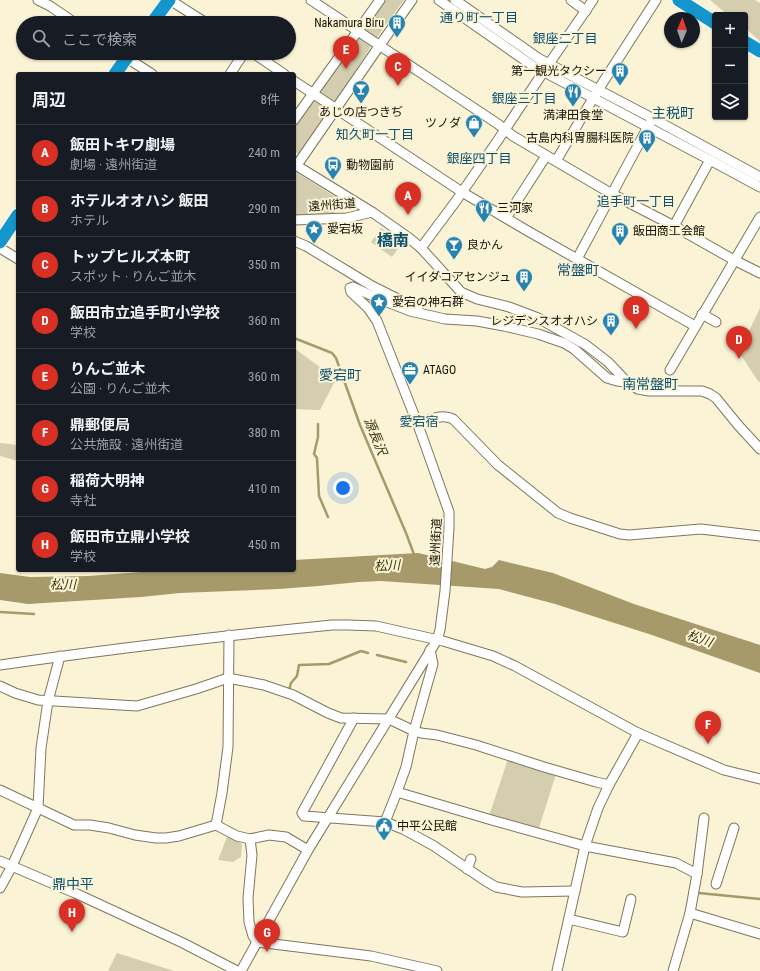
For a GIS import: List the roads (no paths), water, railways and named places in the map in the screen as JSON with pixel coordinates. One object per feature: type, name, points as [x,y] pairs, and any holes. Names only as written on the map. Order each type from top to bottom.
[{"type":"highway","points":[[157,16],[169,0]]},
{"type":"highway","points":[[679,0],[712,21]]},
{"type":"highway","points":[[748,44],[760,51]]},
{"type":"highway","points":[[116,72],[122,60]]},
{"type":"highway","points":[[0,242],[16,218]]},
{"type":"street","points":[[38,0],[53,3],[67,16]]},
{"type":"street","points":[[169,0],[195,16]]},
{"type":"street","points":[[311,0],[546,156],[612,194],[760,273]]},
{"type":"street","points":[[296,117],[380,0]]},
{"type":"street","points":[[296,164],[412,0]]},
{"type":"street","points":[[439,0],[533,66],[546,68],[596,94],[652,118],[760,177]]},
{"type":"street","points":[[455,0],[538,58],[546,68]]},
{"type":"street","points":[[571,0],[586,11]]},
{"type":"street","points":[[421,248],[456,201],[593,0]]},
{"type":"street","points":[[556,161],[596,94],[656,0]]},
{"type":"street","points":[[132,60],[149,72]]},
{"type":"street","points":[[231,72],[239,60]]},
{"type":"street","points":[[263,60],[281,72]]},
{"type":"street","points":[[296,82],[462,192],[695,326]]},
{"type":"street","points":[[596,94],[648,127],[760,187]]},
{"type":"street","points":[[577,259],[652,118]]},
{"type":"street","points":[[506,218],[546,156]]},
{"type":"street","points":[[674,226],[710,160]]},
{"type":"street","points":[[296,166],[372,212],[421,248],[461,292],[477,299],[509,307],[538,318],[586,345],[608,362],[627,382],[638,389],[649,391],[702,391],[710,394],[716,398],[760,449]]},
{"type":"street","name":"遠州街道","points":[[296,220],[347,218],[372,212]]},
{"type":"street","points":[[670,370],[760,217]]},
{"type":"street","points":[[296,242],[306,246],[372,286],[414,306],[420,314],[446,319],[476,320],[545,336],[564,343],[574,349],[607,378],[617,382],[627,382]]},
{"type":"street","points":[[0,248],[16,258]]},
{"type":"street","name":"遠州街道","points":[[420,314],[377,298],[357,288],[350,288],[351,292],[368,308],[377,321],[418,424],[449,512],[445,591],[440,630],[437,640]]},
{"type":"street","points":[[702,314],[716,322]]},
{"type":"street","points":[[418,424],[439,417],[449,417],[453,419],[498,464],[558,512],[570,518],[620,534],[629,535],[702,529],[760,536]]},
{"type":"street","points":[[0,665],[229,635],[332,625],[376,626],[437,640],[493,656],[515,666],[638,733],[724,770],[760,779]]},
{"type":"street","points":[[216,825],[228,747],[229,635]]},
{"type":"street","points":[[242,971],[308,850],[437,640]]},
{"type":"street","points":[[385,822],[406,767],[414,731],[433,664],[430,650]]},
{"type":"street","points":[[0,888],[12,866],[38,808],[41,748],[48,700],[60,656]]},
{"type":"street","points":[[0,686],[15,693],[38,700],[137,706],[228,678],[264,685],[293,696],[341,718],[388,719],[414,731],[470,743],[544,767],[609,785]]},
{"type":"street","points":[[354,718],[302,813],[304,816],[385,822],[434,846],[496,887],[522,892],[575,891]]},
{"type":"street","points":[[560,970],[584,846],[598,808],[638,733]]},
{"type":"street","points":[[0,790],[74,824],[109,828],[135,835],[156,838],[179,836],[216,825],[237,836],[250,839],[269,835],[286,837],[308,850]]},
{"type":"street","points":[[397,792],[584,846],[676,863],[697,874]]},
{"type":"street","points":[[672,971],[690,912],[697,874],[704,818]]},
{"type":"street","points":[[716,884],[734,828]]},
{"type":"street","points":[[250,839],[252,855],[248,898],[249,922],[253,936],[257,942],[371,956],[437,971]]},
{"type":"street","points":[[467,869],[471,859]]},
{"type":"street","points":[[0,861],[168,937],[237,971]]},
{"type":"street","points":[[569,919],[623,932],[631,899]]},
{"type":"street","points":[[690,912],[760,934]]},
{"type":"water","name":"松川","points":[[418,553],[485,569],[492,567],[499,560],[553,573],[634,604],[760,645],[760,673],[652,635],[555,604],[499,589],[381,581],[279,589],[180,593],[28,604],[0,600],[0,573],[30,577],[88,576],[141,572],[296,572],[296,560]]},
{"type":"waterway","name":"源長沢","points":[[296,339],[332,353],[336,358],[360,425],[415,557]]},
{"type":"waterway","points":[[318,424],[318,437],[314,454],[317,458],[319,496],[328,517]]},
{"type":"waterway","points":[[0,612],[34,614]]},
{"type":"waterway","points":[[288,690],[291,683],[297,676],[299,665],[329,664],[361,651],[368,653]]},
{"type":"waterway","points":[[377,655],[406,662]]},
{"type":"waterway","points":[[699,893],[760,899]]},
{"type":"place","name":"Nakamura Biru","points":[[397,38]]},
{"type":"place","name":"りんご並木","points":[[346,69]]},
{"type":"place","name":"トップヒルズ本町","points":[[398,86]]},
{"type":"place","name":"第一観光タクシー","points":[[620,86]]},
{"type":"place","name":"あじの店つきぢ","points":[[361,104]]},
{"type":"place","name":"満津田食堂","points":[[573,107]]},
{"type":"place","name":"ツノダ","points":[[474,138]]},
{"type":"place","name":"古島内科胃腸科医院","points":[[647,153]]},
{"type":"place","name":"動物園前","points":[[333,180]]},
{"type":"place","name":"飯田トキワ劇場","points":[[408,215]]},
{"type":"place","name":"三河家","points":[[484,223]]},
{"type":"place","name":"愛宕坂","points":[[314,244]]},
{"type":"place","name":"飯田商工会館","points":[[620,246]]},
{"type":"place","name":"良かん","points":[[454,260]]},
{"type":"place","name":"イイダコアセンジュ","points":[[524,292]]},
{"type":"place","name":"愛宕の神石群","points":[[379,317]]},
{"type":"place","name":"ホテルオオハシ 飯田","points":[[636,329]]},
{"type":"place","name":"レジデンスオオハシ","points":[[611,336]]},
{"type":"place","name":"飯田市立追手町小学校","points":[[739,359]]},
{"type":"place","name":"ATAGO","points":[[410,385]]},
{"type":"place","name":"鼎郵便局","points":[[708,744]]},
{"type":"place","name":"中平公民館","points":[[384,841]]},
{"type":"place","name":"飯田市立鼎小学校","points":[[72,932]]},
{"type":"place","name":"稲荷大明神","points":[[267,952]]},
{"type":"district","name":"通り町一丁目","points":[[479,17]]},
{"type":"district","name":"銀座二丁目","points":[[565,38]]},
{"type":"district","name":"銀座三丁目","points":[[524,98]]},
{"type":"district","name":"主税町","points":[[673,113]]},
{"type":"district","name":"知久町一丁目","points":[[375,134]]},
{"type":"district","name":"銀座四丁目","points":[[479,158]]},
{"type":"district","name":"追手町一丁目","points":[[636,201]]},
{"type":"district","name":"橋南","points":[[393,240]]},
{"type":"district","name":"常盤町","points":[[578,270]]},
{"type":"district","name":"愛宕町","points":[[340,375]]},
{"type":"district","name":"南常盤町","points":[[650,384]]},
{"type":"district","name":"愛宕宿","points":[[419,421]]},
{"type":"district","name":"鼎中平","points":[[73,884]]}]
